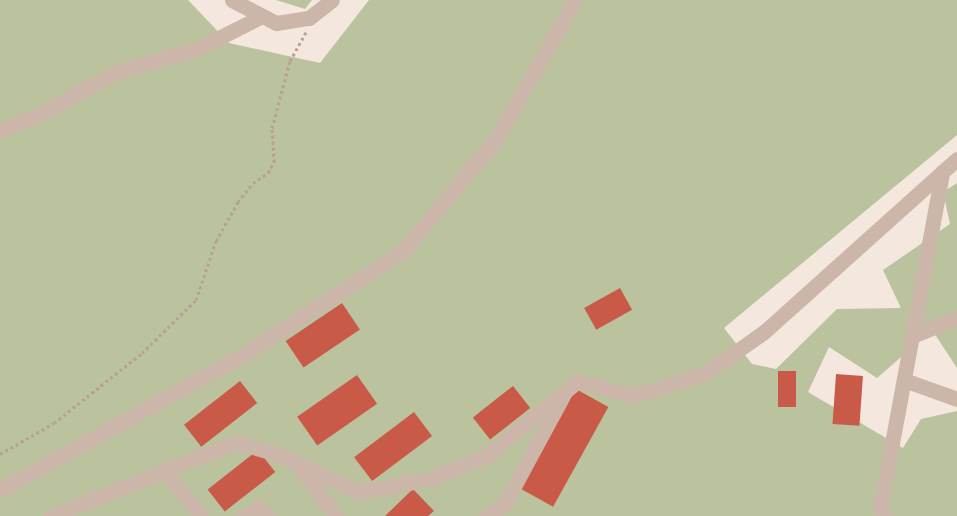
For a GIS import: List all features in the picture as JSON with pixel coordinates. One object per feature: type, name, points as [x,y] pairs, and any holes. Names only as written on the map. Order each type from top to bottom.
[{"type":"street","points":[[232,0],[260,18],[276,23],[309,18],[332,0]]},
{"type":"street","points":[[0,490],[246,353],[403,251],[495,139],[575,0]]},
{"type":"street","points":[[0,130],[46,111],[116,72],[197,49],[260,18]]},
{"type":"street","points":[[51,516],[236,442],[295,462],[358,492],[430,479],[486,456],[578,381],[633,396],[706,373],[764,332],[957,159]]},
{"type":"street","points":[[885,516],[880,507],[942,172]]},
{"type":"street","points":[[912,336],[957,318]]},
{"type":"street","points":[[903,380],[957,399]]},
{"type":"street","points":[[486,516],[504,505],[564,392]]},
{"type":"street","points":[[295,462],[336,516]]},
{"type":"street","points":[[165,471],[201,516]]},
{"type":"street","points":[[244,516],[259,507],[267,516]]},
{"type":"path","points":[[0,454],[72,409],[142,353],[196,300],[216,242],[238,202],[253,183],[268,173],[274,162],[272,128],[290,62],[305,37],[309,18]]},
{"type":"green space","points":[[0,0],[188,0],[229,43],[320,63],[369,0],[957,0],[957,135],[724,328],[752,364],[776,369],[837,309],[901,308],[883,270],[950,224],[943,192],[957,183],[957,368],[932,330],[877,378],[829,347],[808,392],[903,448],[921,419],[957,411],[957,516],[0,516]]},
{"type":"green space","points":[[276,0],[312,0],[305,9]]},
{"type":"building","points":[[620,288],[632,310],[596,330],[584,308]]},
{"type":"building","points":[[342,303],[360,330],[304,368],[286,341]]},
{"type":"building","points":[[778,371],[796,371],[796,407],[778,407]]},
{"type":"building","points":[[836,374],[863,376],[859,426],[833,424]]},
{"type":"building","points":[[357,375],[377,404],[317,446],[297,417]]},
{"type":"building","points":[[240,381],[257,403],[201,447],[184,425]]},
{"type":"building","points":[[513,386],[530,408],[490,439],[473,417]]},
{"type":"building","points":[[576,389],[608,407],[553,507],[521,489]]},
{"type":"building","points":[[414,412],[432,436],[372,481],[354,457]]},
{"type":"building","points":[[258,450],[275,472],[225,511],[208,489]]},
{"type":"building","points":[[413,489],[434,511],[428,516],[385,516]]}]
